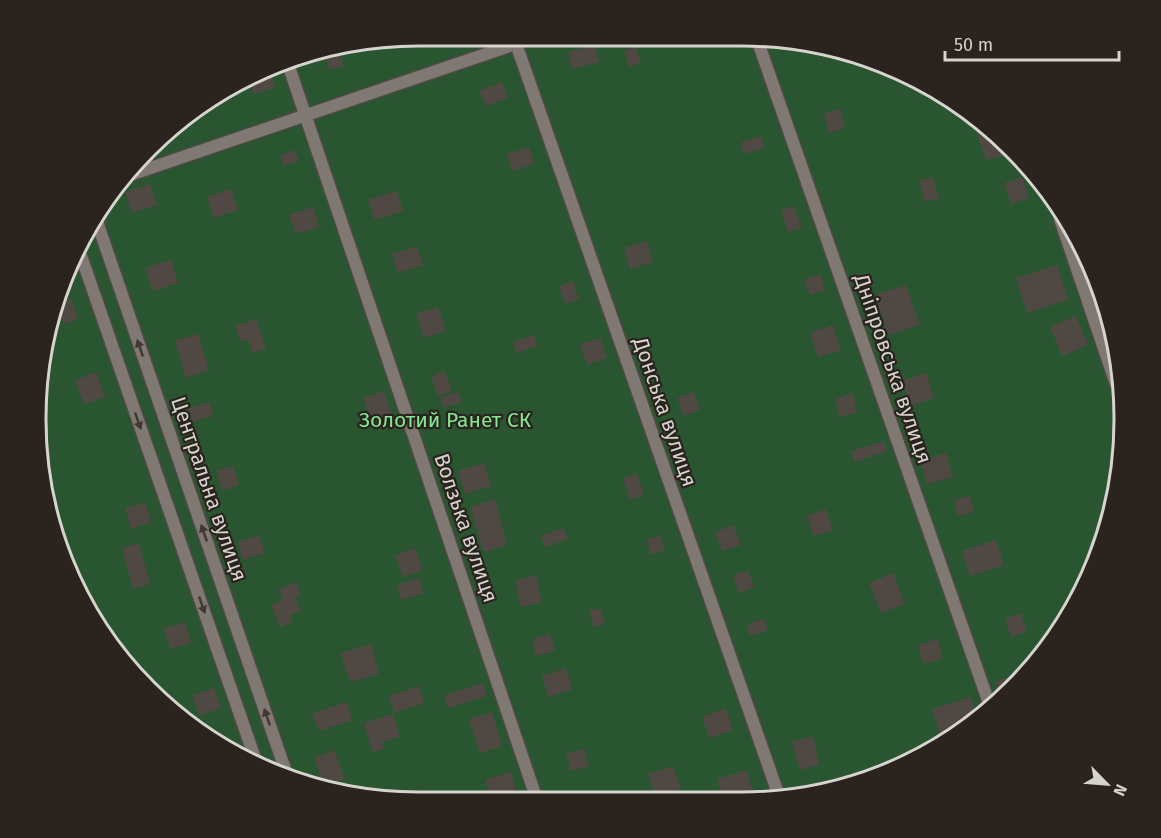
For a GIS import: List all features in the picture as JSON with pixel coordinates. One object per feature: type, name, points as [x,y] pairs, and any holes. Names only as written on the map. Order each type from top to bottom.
[{"type":"street","points":[[141,171],[501,46]]},
{"type":"street","name":"Донська вулиця","points":[[517,46],[777,790]]},
{"type":"street","name":"Дніпровська вулиця","points":[[760,47],[988,699]]},
{"type":"street","name":"Волзька вулиця","points":[[290,70],[534,792]]},
{"type":"street","name":"Центральна вулиця","points":[[99,228],[284,766]]},
{"type":"street","points":[[1064,232],[1111,369]]},
{"type":"street","points":[[82,260],[252,752]]},
{"type":"green space","name":"Золотий Ранет СК","points":[[419,46],[742,46],[815,54],[862,66],[928,96],[969,123],[988,139],[1022,173],[1052,212],[1076,254],[1102,323],[1111,370],[1114,395],[1114,443],[1107,492],[1095,539],[1065,605],[1038,646],[1022,665],[969,715],[928,742],[885,763],[862,772],[815,784],[742,792],[419,792],[346,784],[299,772],[254,753],[212,729],[173,699],[139,665],[109,626],[85,584],[66,539],[54,492],[46,419],[54,346],[66,299],[75,276],[109,212],[139,173],[173,139],[212,109],[276,75],[299,66],[346,54]]},
{"type":"building","points":[[595,46],[599,62],[572,69],[568,52]]},
{"type":"building","points":[[636,47],[641,63],[629,67],[624,51]]},
{"type":"building","points":[[341,55],[344,66],[330,70],[325,59]]},
{"type":"building","points":[[272,77],[275,87],[254,94],[252,86]]},
{"type":"building","points":[[502,82],[508,98],[486,106],[479,91]]},
{"type":"building","points":[[840,109],[845,128],[829,133],[824,114]]},
{"type":"building","points":[[975,128],[1005,156],[986,160]]},
{"type":"building","points":[[761,136],[765,148],[744,154],[740,143]]},
{"type":"building","points":[[529,147],[534,164],[512,171],[507,154]]},
{"type":"building","points":[[295,150],[299,161],[283,166],[280,155]]},
{"type":"building","points":[[932,177],[939,198],[925,202],[919,181]]},
{"type":"building","points":[[1022,177],[1029,198],[1011,204],[1004,183]]},
{"type":"building","points":[[150,184],[157,205],[132,213],[125,192]]},
{"type":"building","points":[[231,189],[238,210],[214,218],[207,197]]},
{"type":"building","points":[[397,191],[403,211],[375,220],[368,200]]},
{"type":"building","points":[[794,206],[802,228],[788,232],[781,210]]},
{"type":"building","points":[[313,207],[319,227],[296,234],[289,215]]},
{"type":"building","points":[[647,241],[653,262],[630,269],[624,248]]},
{"type":"building","points":[[417,246],[423,265],[398,273],[392,254]]},
{"type":"building","points":[[171,260],[178,283],[153,291],[145,268]]},
{"type":"building","points":[[1057,265],[1068,300],[1027,313],[1016,278]]},
{"type":"building","points":[[820,274],[825,290],[810,295],[804,280]]},
{"type":"building","points":[[573,281],[579,299],[565,304],[559,286]]},
{"type":"building","points":[[906,285],[920,325],[888,335],[875,295]]},
{"type":"building","points":[[71,298],[78,319],[64,324],[61,316],[66,300]]},
{"type":"building","points":[[438,307],[446,331],[424,338],[416,314]]},
{"type":"building","points":[[1076,316],[1088,345],[1062,356],[1050,327]]},
{"type":"building","points":[[256,319],[266,349],[253,353],[248,339],[240,342],[235,326]]},
{"type":"building","points":[[833,325],[841,350],[818,357],[810,333]]},
{"type":"building","points":[[198,334],[209,370],[186,378],[175,341]]},
{"type":"building","points":[[534,335],[537,346],[516,353],[513,342]]},
{"type":"building","points":[[600,338],[607,358],[587,364],[580,344]]},
{"type":"building","points":[[445,371],[452,391],[438,396],[431,377]]},
{"type":"building","points":[[96,372],[105,397],[84,404],[75,380]]},
{"type":"building","points":[[926,373],[934,398],[910,406],[902,381]]},
{"type":"building","points":[[384,391],[393,417],[372,425],[363,398]]},
{"type":"building","points":[[458,392],[462,402],[443,408],[440,398]]},
{"type":"building","points":[[694,392],[700,410],[684,416],[677,398]]},
{"type":"building","points":[[852,393],[857,412],[840,417],[835,399]]},
{"type":"building","points":[[209,402],[213,416],[192,422],[188,408]]},
{"type":"building","points":[[884,441],[887,451],[854,462],[851,451]]},
{"type":"building","points":[[946,453],[953,477],[927,484],[920,461]]},
{"type":"building","points":[[484,463],[491,486],[465,494],[458,471]]},
{"type":"building","points":[[233,466],[239,485],[223,491],[216,471]]},
{"type":"building","points":[[637,474],[644,495],[630,500],[623,478]]},
{"type":"building","points":[[970,496],[974,512],[958,516],[954,500]]},
{"type":"building","points":[[495,499],[507,545],[484,552],[477,531],[496,525],[477,530],[470,507]]},
{"type":"building","points":[[145,502],[151,522],[131,529],[125,508]]},
{"type":"building","points":[[826,509],[833,530],[814,536],[807,516]]},
{"type":"building","points":[[733,525],[741,545],[722,551],[715,532]]},
{"type":"building","points":[[563,528],[568,539],[545,547],[541,536]]},
{"type":"building","points":[[259,535],[265,553],[243,560],[238,542]]},
{"type":"building","points":[[660,535],[665,550],[651,555],[646,540]]},
{"type":"building","points":[[996,540],[1004,565],[970,576],[962,551]]},
{"type":"building","points":[[139,543],[150,584],[133,589],[122,548]]},
{"type":"building","points":[[415,548],[423,570],[403,577],[395,555]]},
{"type":"building","points":[[748,570],[754,587],[739,593],[733,575]]},
{"type":"building","points":[[893,573],[905,604],[881,613],[869,583]]},
{"type":"building","points":[[536,575],[542,602],[521,607],[515,580]]},
{"type":"building","points":[[419,578],[424,593],[401,600],[397,585]]},
{"type":"building","points":[[296,582],[301,595],[295,597],[301,611],[290,615],[293,622],[280,627],[271,605],[283,600],[279,589]]},
{"type":"building","points":[[600,608],[605,624],[594,627],[589,611]]},
{"type":"building","points":[[1021,613],[1027,631],[1011,637],[1005,619]]},
{"type":"building","points":[[764,619],[768,630],[750,636],[747,624]]},
{"type":"building","points":[[185,622],[191,643],[170,649],[164,628]]},
{"type":"building","points":[[550,634],[555,651],[536,656],[532,639]]},
{"type":"building","points":[[937,639],[943,658],[924,664],[918,645]]},
{"type":"building","points":[[371,644],[379,674],[350,682],[341,653]]},
{"type":"building","points":[[566,668],[573,689],[548,697],[542,676]]},
{"type":"building","points":[[1011,676],[998,689],[995,682]]},
{"type":"building","points":[[483,683],[487,696],[448,708],[444,695]]},
{"type":"building","points":[[419,686],[424,703],[394,713],[389,696]]},
{"type":"building","points":[[214,688],[221,708],[199,716],[192,695]]},
{"type":"building","points":[[971,697],[975,710],[940,735],[932,709]]},
{"type":"building","points":[[347,702],[352,720],[319,731],[312,713]]},
{"type":"building","points":[[726,708],[733,730],[709,738],[702,717]]},
{"type":"building","points":[[492,712],[502,746],[480,753],[469,719]]},
{"type":"building","points":[[393,714],[400,736],[382,742],[384,749],[373,752],[364,723]]},
{"type":"building","points":[[813,736],[819,765],[800,770],[792,742]]},
{"type":"building","points":[[584,749],[589,766],[571,771],[566,754]]},
{"type":"building","points":[[334,750],[345,779],[337,782],[322,779],[314,758]]},
{"type":"building","points":[[673,766],[681,788],[668,792],[654,792],[648,774]]},
{"type":"building","points":[[747,770],[753,792],[721,792],[717,779]]},
{"type":"building","points":[[511,772],[516,792],[489,792],[485,780]]}]
